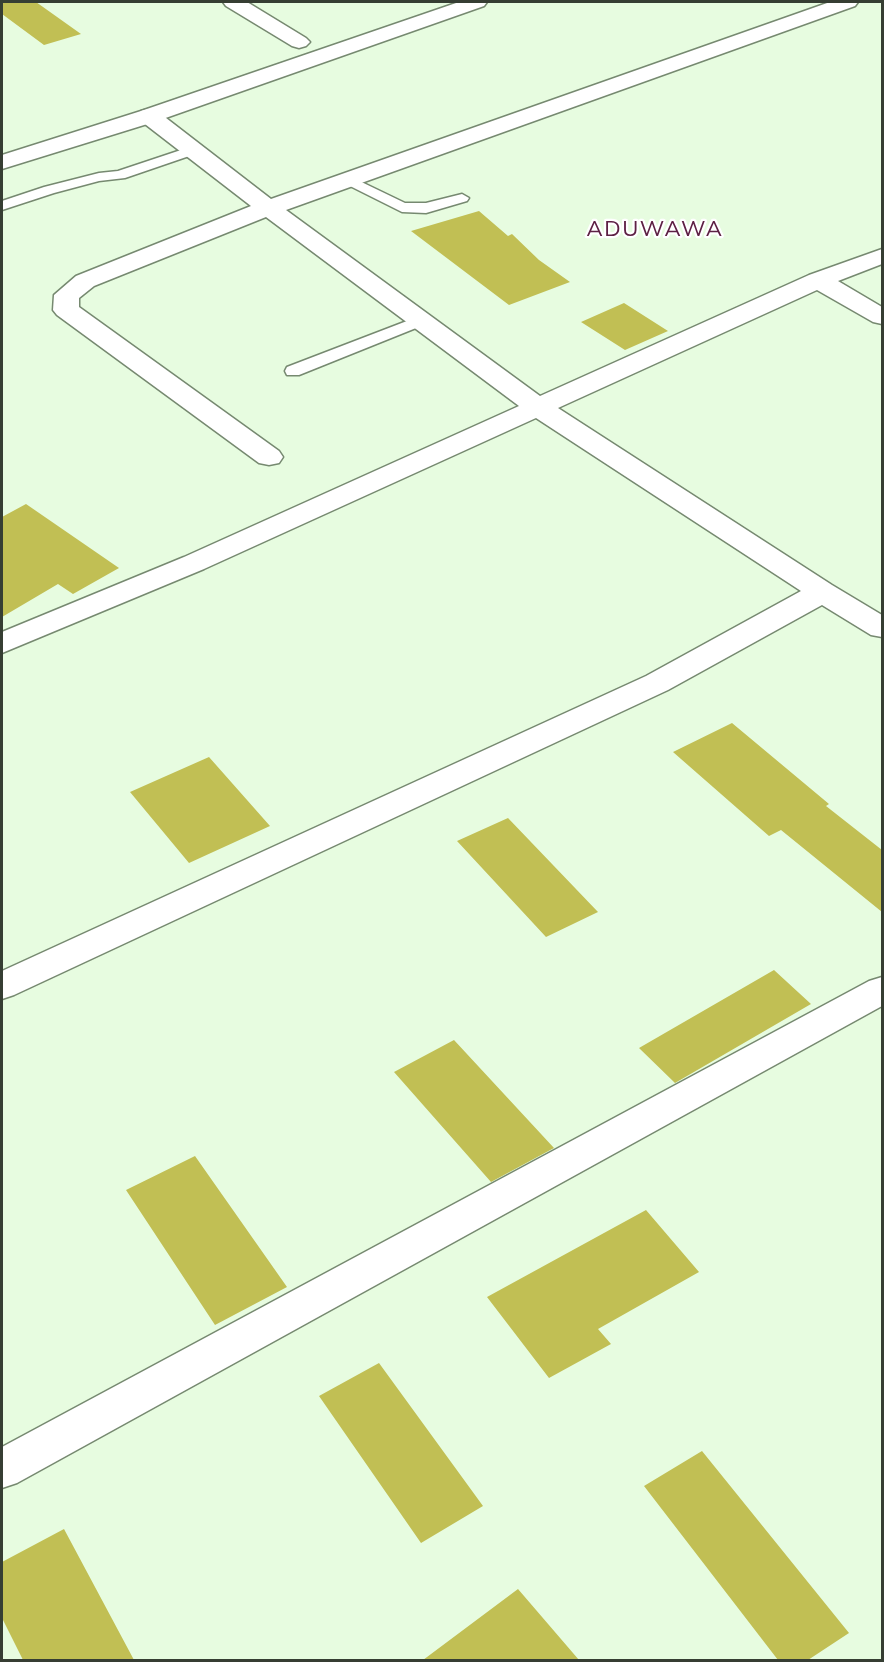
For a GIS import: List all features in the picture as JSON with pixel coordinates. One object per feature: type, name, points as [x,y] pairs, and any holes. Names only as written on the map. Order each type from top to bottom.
[{"type":"main road","points":[[233,2],[299,42]]},
{"type":"main road","points":[[2,162],[149,116],[477,2]]},
{"type":"main road","points":[[269,457],[66,310],[66,295],[85,281],[268,208],[848,2]]},
{"type":"main road","points":[[278,49],[320,34]]},
{"type":"main road","points":[[149,116],[268,208],[538,407],[822,592],[882,628]]},
{"type":"main road","points":[[2,643],[194,563],[818,280],[882,256]]},
{"type":"main road","points":[[818,280],[882,317]]},
{"type":"main road","points":[[2,986],[657,683],[822,592]]},
{"type":"main road","points":[[2,1469],[882,990]]},
{"type":"lane","points":[[2,206],[49,190],[99,177],[120,175],[193,150]]},
{"type":"lane","points":[[349,180],[402,207],[426,208],[462,198]]},
{"type":"lane","points":[[293,371],[420,321]]},
{"type":"building","points":[[2,2],[36,2],[81,34],[44,45],[2,14]]},
{"type":"building","points":[[479,211],[508,236],[512,234],[539,260],[570,282],[509,305],[411,231]]},
{"type":"building","points":[[624,303],[668,331],[625,350],[581,322]]},
{"type":"building","points":[[26,504],[119,568],[73,594],[58,584],[2,617],[2,517]]},
{"type":"building","points":[[732,723],[829,804],[826,806],[882,850],[882,912],[781,830],[769,836],[673,752]]},
{"type":"building","points":[[209,757],[270,826],[189,863],[130,792]]},
{"type":"building","points":[[508,818],[598,912],[546,937],[457,841]]},
{"type":"building","points":[[774,970],[811,1004],[675,1083],[639,1048]]},
{"type":"building","points":[[454,1040],[554,1148],[491,1182],[394,1072]]},
{"type":"building","points":[[195,1156],[287,1287],[215,1325],[126,1190]]},
{"type":"building","points":[[646,1210],[699,1272],[598,1329],[611,1344],[549,1378],[487,1297]]},
{"type":"building","points":[[379,1363],[483,1506],[421,1543],[319,1396]]},
{"type":"building","points":[[702,1451],[849,1633],[808,1660],[778,1660],[644,1486]]},
{"type":"building","points":[[64,1529],[134,1660],[23,1660],[2,1618],[2,1562]]},
{"type":"building","points":[[518,1589],[579,1660],[423,1660]]},
{"type":"district","name":"ADUWAWA","points":[[655,229]]}]
